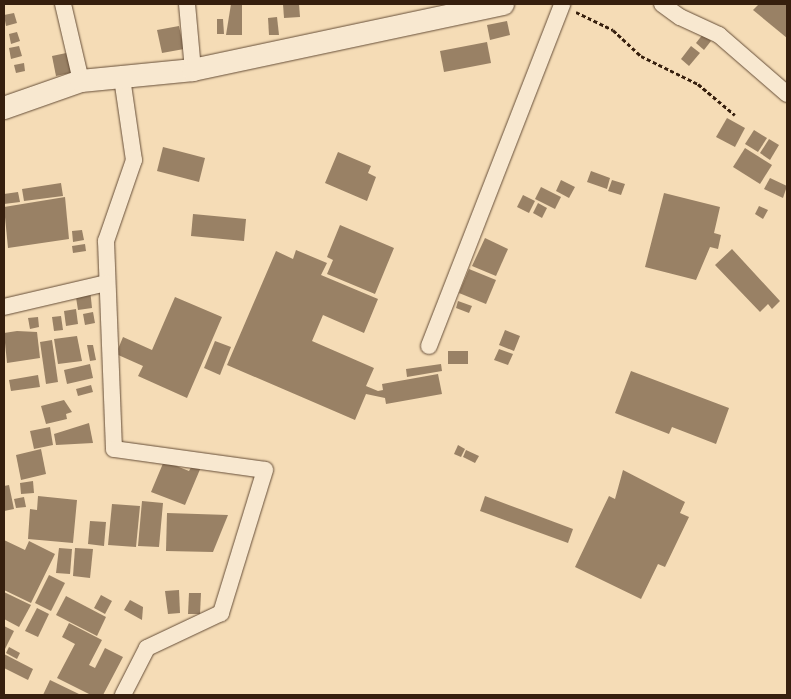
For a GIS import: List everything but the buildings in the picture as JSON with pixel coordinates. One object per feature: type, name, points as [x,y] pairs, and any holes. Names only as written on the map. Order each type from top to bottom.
[{"type":"main road","points":[[4,108],[81,81],[193,70],[503,4]]},
{"type":"street","points":[[63,4],[81,81]]},
{"type":"street","points":[[187,4],[193,70]]},
{"type":"street","points":[[662,4],[680,18],[719,35],[787,94]]},
{"type":"street","points":[[429,346],[562,5]]},
{"type":"street","points":[[122,78],[134,160],[106,241],[106,283],[114,449],[265,470],[221,613],[147,648],[122,695]]},
{"type":"street","points":[[4,307],[106,283]]},
{"type":"path","points":[[562,5],[613,30],[641,56],[698,84],[735,115]]}]
